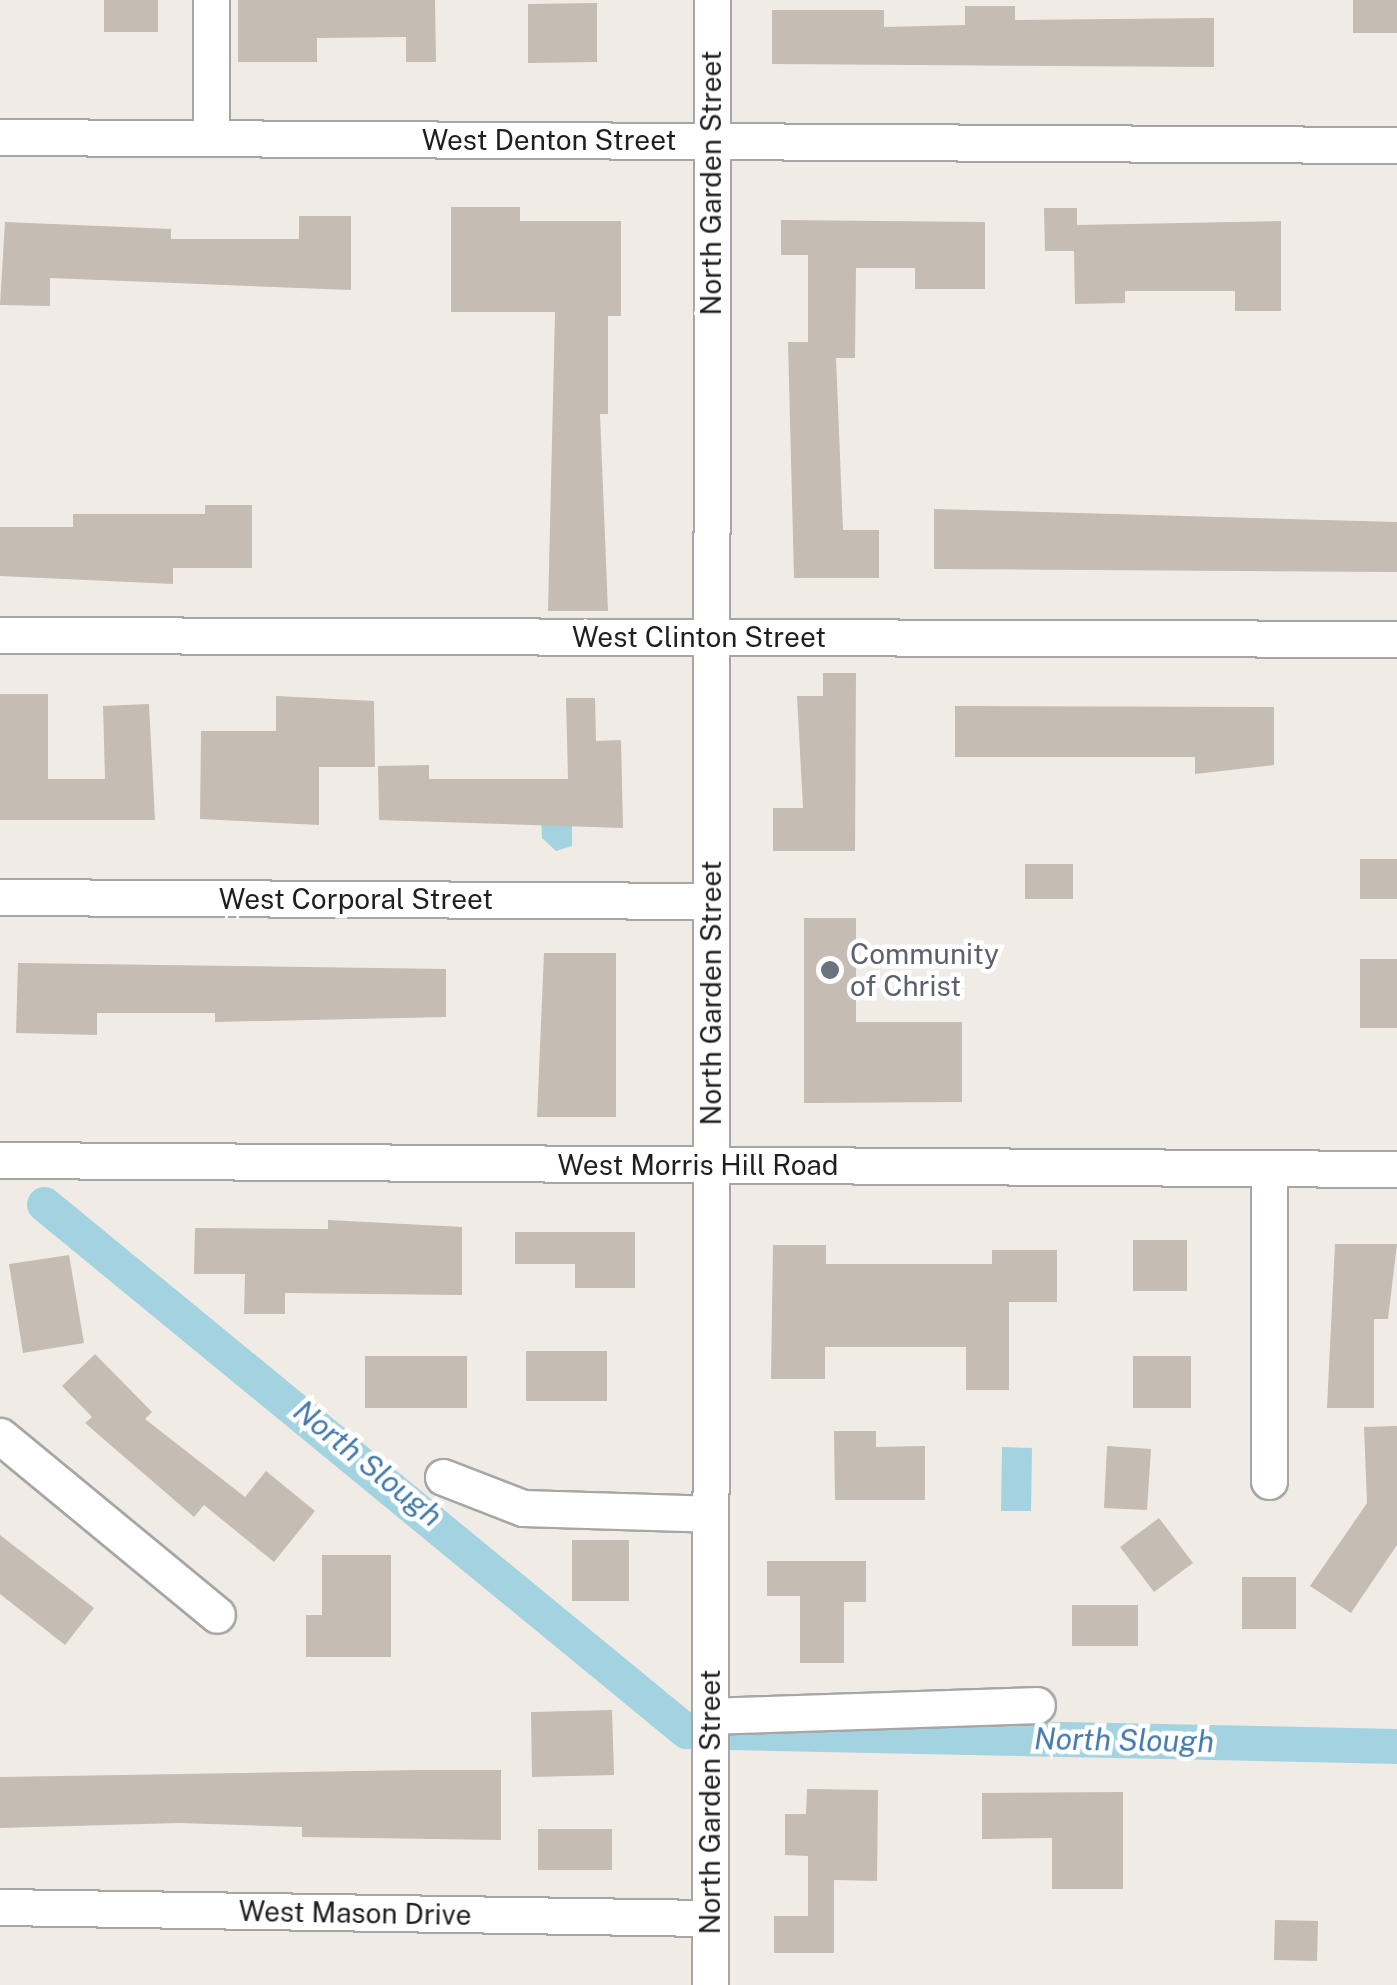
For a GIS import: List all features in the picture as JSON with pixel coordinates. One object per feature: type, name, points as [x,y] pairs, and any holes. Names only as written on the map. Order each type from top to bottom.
[{"type":"street","points":[[211,0],[211,138]]},
{"type":"street","name":"North Garden Street","points":[[710,1985],[712,0]]},
{"type":"street","name":"West Denton Street","points":[[0,137],[1397,144]]},
{"type":"street","name":"West Clinton Street","points":[[0,635],[1397,639]]},
{"type":"street","name":"West Corporal Street","points":[[0,897],[711,901]]},
{"type":"street","name":"West Morris Hill Road","points":[[0,1160],[1397,1169]]},
{"type":"street","points":[[1269,1168],[1269,1481]]},
{"type":"street","points":[[0,1436],[217,1615]]},
{"type":"street","points":[[443,1477],[524,1508],[709,1514]]},
{"type":"street","points":[[710,1716],[1037,1705]]},
{"type":"street","name":"West Mason Drive","points":[[0,1908],[710,1918]]},
{"type":"water","points":[[540,802],[572,825],[572,846],[556,851],[542,838]]},
{"type":"water","points":[[1002,1447],[1032,1448],[1031,1511],[1001,1511]]},
{"type":"building","points":[[104,0],[158,0],[158,32],[104,32]]},
{"type":"building","points":[[238,0],[435,0],[436,62],[406,62],[406,37],[317,38],[317,62],[238,62]]},
{"type":"building","points":[[1353,0],[1397,0],[1397,33],[1353,33]]},
{"type":"building","points":[[597,3],[597,62],[528,63],[528,4]]},
{"type":"building","points":[[965,6],[1015,6],[1015,20],[1214,18],[1214,67],[772,64],[772,10],[884,10],[884,27],[965,25]]},
{"type":"building","points":[[451,207],[520,207],[520,221],[621,221],[621,316],[608,316],[608,414],[600,414],[608,611],[548,611],[555,312],[451,312]]},
{"type":"building","points":[[1044,208],[1077,208],[1077,225],[1281,221],[1281,311],[1235,311],[1235,291],[1125,291],[1125,303],[1075,304],[1074,251],[1045,251]]},
{"type":"building","points":[[299,216],[351,216],[351,290],[50,278],[50,306],[0,305],[5,222],[171,229],[171,239],[299,239]]},
{"type":"building","points":[[781,220],[985,222],[985,289],[915,289],[915,268],[856,268],[855,358],[836,358],[843,530],[879,530],[879,578],[794,578],[788,342],[808,342],[808,255],[781,255]]},
{"type":"building","points":[[205,505],[252,505],[252,568],[173,568],[173,584],[0,576],[0,527],[73,527],[73,514],[205,514]]},
{"type":"building","points":[[934,509],[1397,522],[1397,572],[934,569]]},
{"type":"building","points":[[823,673],[856,673],[855,851],[773,851],[773,808],[803,808],[797,696],[823,696]]},
{"type":"building","points":[[0,694],[48,694],[48,779],[105,779],[103,706],[149,704],[155,820],[0,820]]},
{"type":"building","points":[[276,696],[374,701],[375,767],[319,767],[319,825],[200,819],[201,731],[276,731]]},
{"type":"building","points":[[566,698],[595,698],[596,741],[621,740],[623,828],[379,820],[378,766],[429,765],[429,779],[568,779]]},
{"type":"building","points":[[955,706],[1274,707],[1274,765],[1195,774],[1195,757],[955,757]]},
{"type":"building","points":[[1360,859],[1397,859],[1397,899],[1360,899]]},
{"type":"building","points":[[1025,864],[1073,864],[1073,899],[1025,899]]},
{"type":"building","name":"Community of Christ","points":[[804,918],[856,918],[856,1022],[962,1022],[962,1102],[804,1103]]},
{"type":"building","points":[[544,953],[616,953],[616,1117],[537,1117]]},
{"type":"building","points":[[1360,959],[1397,959],[1397,1028],[1360,1028]]},
{"type":"building","points":[[18,963],[446,969],[446,1017],[215,1022],[215,1013],[97,1013],[97,1035],[16,1033]]},
{"type":"building","points":[[328,1220],[462,1227],[462,1295],[285,1293],[285,1314],[244,1314],[245,1274],[194,1274],[195,1228],[328,1229]]},
{"type":"building","points":[[515,1232],[635,1232],[635,1288],[575,1288],[575,1264],[515,1264]]},
{"type":"building","points":[[1133,1240],[1187,1240],[1187,1291],[1133,1291]]},
{"type":"building","points":[[1335,1244],[1397,1244],[1388,1319],[1374,1319],[1374,1408],[1327,1408]]},
{"type":"building","points":[[773,1245],[826,1245],[826,1264],[992,1264],[992,1250],[1057,1250],[1057,1302],[1009,1302],[1009,1390],[966,1390],[966,1347],[825,1347],[825,1379],[771,1379]]},
{"type":"building","points":[[69,1255],[84,1343],[23,1353],[9,1264]]},
{"type":"building","points":[[526,1351],[607,1351],[607,1401],[526,1401]]},
{"type":"building","points":[[95,1354],[152,1412],[145,1419],[245,1497],[266,1471],[315,1511],[274,1562],[204,1505],[194,1517],[85,1423],[92,1417],[62,1386]]},
{"type":"building","points":[[365,1356],[467,1356],[467,1408],[365,1408]]},
{"type":"building","points":[[1133,1356],[1191,1356],[1191,1408],[1133,1408]]},
{"type":"building","points":[[1397,1426],[1397,1545],[1351,1613],[1310,1586],[1367,1503],[1364,1427]]},
{"type":"building","points":[[834,1431],[876,1431],[876,1447],[925,1446],[925,1500],[835,1500]]},
{"type":"building","points":[[1107,1446],[1151,1449],[1147,1510],[1104,1508]]},
{"type":"building","points":[[1159,1518],[1193,1563],[1154,1592],[1120,1547]]},
{"type":"building","points":[[0,1535],[94,1608],[65,1645],[0,1594]]},
{"type":"building","points":[[572,1540],[629,1540],[629,1601],[572,1601]]},
{"type":"building","points":[[322,1555],[391,1555],[391,1657],[306,1657],[306,1615],[322,1615]]},
{"type":"building","points":[[767,1561],[866,1561],[866,1602],[844,1602],[844,1663],[800,1663],[800,1596],[767,1596]]},
{"type":"building","points":[[1242,1577],[1296,1577],[1296,1629],[1242,1629]]},
{"type":"building","points":[[1072,1605],[1138,1605],[1138,1646],[1072,1646]]},
{"type":"building","points":[[612,1710],[614,1775],[532,1777],[531,1712]]},
{"type":"building","points":[[501,1770],[501,1840],[302,1837],[302,1827],[180,1823],[0,1828],[0,1777]]},
{"type":"building","points":[[807,1789],[878,1790],[877,1881],[834,1880],[834,1953],[774,1953],[774,1916],[808,1916],[808,1856],[785,1855],[785,1814],[806,1814]]},
{"type":"building","points":[[1123,1792],[1123,1889],[1052,1889],[1052,1838],[982,1839],[982,1793]]},
{"type":"building","points":[[538,1829],[612,1829],[612,1870],[538,1870]]},
{"type":"building","points":[[1275,1920],[1318,1921],[1317,1961],[1274,1960]]},
{"type":"waterway","name":"North Slough","points":[[44,1204],[686,1731]]},
{"type":"waterway","name":"North Slough","points":[[731,1732],[1397,1746]]},
{"type":"place","name":"Community of Christ","points":[[830,970]]}]
